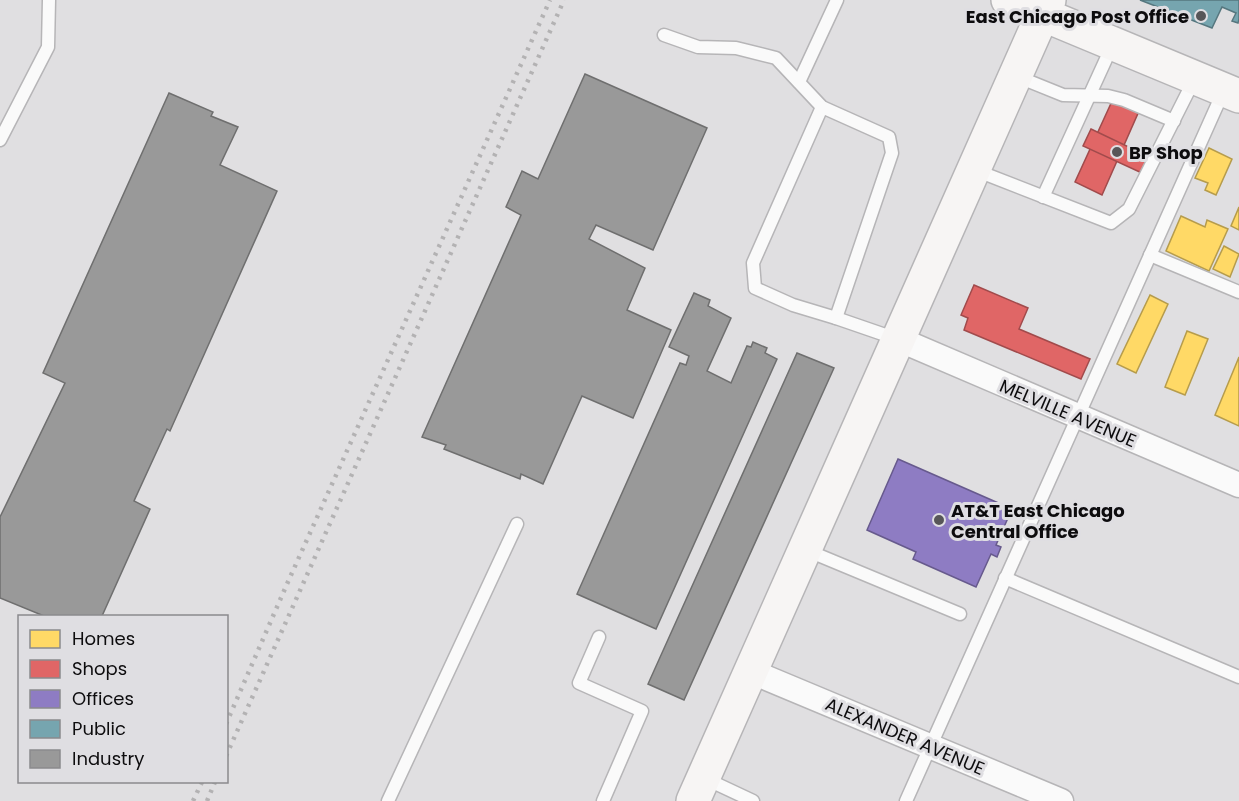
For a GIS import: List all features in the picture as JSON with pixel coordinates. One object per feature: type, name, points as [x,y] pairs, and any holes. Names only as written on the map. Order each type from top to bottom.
[{"type":"main road","points":[[1008,0],[1046,7],[1113,44],[1219,88]]},
{"type":"main road","points":[[698,789],[1046,7]]},
{"type":"street","name":"MELVILLE AVENUE","points":[[898,339],[1239,485]]},
{"type":"street","name":"ALEXANDER AVENUE","points":[[750,671],[1061,801]]},
{"type":"lane","points":[[0,140],[48,47],[49,0]]},
{"type":"lane","points":[[799,82],[837,0]]},
{"type":"lane","points":[[664,35],[698,47],[736,48],[776,58],[822,107],[889,138],[892,153],[836,318]]},
{"type":"lane","points":[[1043,197],[1113,44]]},
{"type":"lane","points":[[1015,75],[1063,95],[1108,96],[1124,100],[1174,121]]},
{"type":"lane","points":[[974,169],[1112,223],[1129,209],[1174,121],[1219,88]]},
{"type":"lane","points":[[906,801],[1150,255],[1219,88]]},
{"type":"lane","points":[[822,107],[753,263],[755,288],[793,305],[898,339]]},
{"type":"lane","points":[[1150,255],[1239,292]]},
{"type":"lane","points":[[388,801],[517,524]]},
{"type":"lane","points":[[804,549],[960,614]]},
{"type":"lane","points":[[1005,578],[1239,677]]},
{"type":"lane","points":[[599,638],[579,683],[642,711],[603,801]]},
{"type":"lane","points":[[698,789],[753,801]]},
{"type":"building: Homes","points":[[1209,148],[1232,159],[1216,195],[1205,190],[1208,183],[1195,178]]},
{"type":"building: Homes","points":[[1239,207],[1239,230],[1231,226]]},
{"type":"building: Homes","points":[[1181,216],[1205,227],[1207,220],[1228,229],[1209,271],[1166,251]]},
{"type":"building: Homes","points":[[1224,246],[1239,254],[1230,277],[1213,269]]},
{"type":"building: Homes","points":[[1150,295],[1168,304],[1136,373],[1117,364]]},
{"type":"building: Homes","points":[[1187,331],[1208,339],[1185,395],[1165,387]]},
{"type":"building: Homes","points":[[1239,357],[1239,426],[1215,415]]},
{"type":"building: Shops","points":[[1113,99],[1139,111],[1102,195],[1075,182]]},
{"type":"building: Shops","name":"BP Shop","points":[[1091,129],[1152,158],[1144,174],[1083,146]]},
{"type":"building: Shops","points":[[974,285],[1028,308],[1019,329],[1090,359],[1081,379],[964,330],[968,318],[961,315]]},
{"type":"building: Offices","name":"AT&T East Chicago Central Office","points":[[898,459],[1012,509],[996,545],[1001,547],[997,557],[991,554],[976,587],[913,559],[916,552],[867,530]]},
{"type":"building: Public","name":"East Chicago Post Office","points":[[1140,0],[1239,0],[1239,19],[1238,23],[1232,21],[1236,13],[1222,7],[1212,28]]},
{"type":"building: Industry","points":[[585,74],[707,128],[653,250],[596,225],[589,239],[645,268],[627,310],[671,330],[633,418],[582,396],[543,484],[521,474],[520,479],[444,449],[446,445],[422,437],[521,215],[506,207],[522,171],[538,179]]},
{"type":"building: Industry","points":[[169,93],[213,112],[211,116],[238,127],[220,165],[277,191],[170,431],[167,429],[134,501],[150,509],[102,615],[42,615],[0,598],[0,517],[65,383],[43,373]]},
{"type":"building: Industry","points":[[694,293],[710,300],[708,306],[731,318],[707,371],[731,383],[747,346],[751,347],[753,342],[767,348],[765,353],[777,359],[656,629],[577,594],[680,363],[686,365],[689,356],[669,347]]},
{"type":"building: Industry","points":[[797,353],[834,368],[684,700],[648,684]]},
{"type":"railway","points":[[228,719],[550,0]]},
{"type":"railway","points":[[228,752],[564,0]]},
{"type":"railway","points":[[193,801],[202,783]]},
{"type":"railway","points":[[207,801],[215,783]]},
{"type":"place","name":"East Chicago Post Office","points":[[1201,16]]},
{"type":"place","name":"BP Shop","points":[[1117,152]]},
{"type":"place","name":"AT&T East Chicago Central Office","points":[[939,520]]}]
